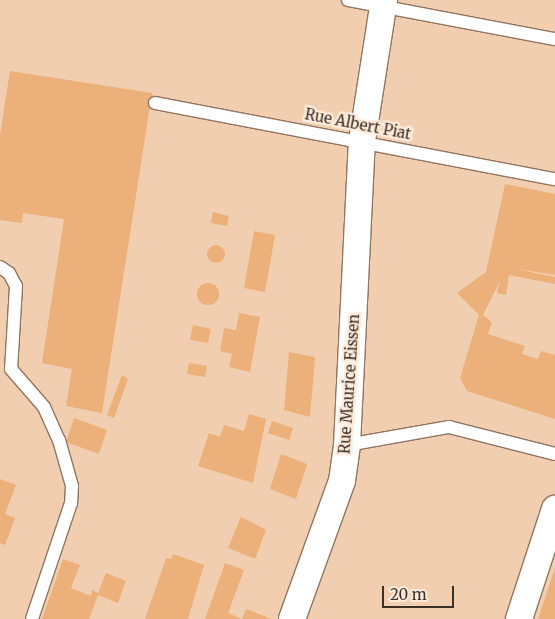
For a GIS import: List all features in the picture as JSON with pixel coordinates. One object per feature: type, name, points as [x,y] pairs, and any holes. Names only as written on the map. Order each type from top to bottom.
[{"type":"street","name":"Rue Maurice Eissen","points":[[292,619],[342,481],[347,445],[362,141],[384,4]]},
{"type":"street","points":[[519,619],[555,509]]},
{"type":"lane","points":[[348,0],[384,4],[555,39]]},
{"type":"lane","name":"Rue Albert Piat","points":[[155,103],[362,141],[555,180]]},
{"type":"lane","points":[[0,268],[9,273],[16,286],[11,369],[44,407],[59,440],[72,486],[71,503],[32,619]]},
{"type":"lane","points":[[347,445],[449,427],[555,454]]},
{"type":"shaded area","points":[[0,0],[555,0],[555,619],[0,619]]},
{"type":"building","points":[[10,71],[152,93],[102,413],[66,406],[72,369],[42,363],[64,219],[23,213],[22,223],[0,220],[0,135]]},
{"type":"building","points":[[505,184],[555,194],[555,275],[511,268],[555,277],[555,284],[509,275],[506,295],[497,293],[500,281],[483,315],[492,322],[488,334],[525,346],[522,354],[538,359],[541,351],[555,355],[555,419],[467,391],[460,378],[479,315],[457,293],[486,272]]},
{"type":"building","points":[[213,212],[229,216],[227,226],[211,223]]},
{"type":"building","points":[[254,231],[275,235],[265,292],[244,288]]},
{"type":"building","points":[[212,245],[220,245],[225,250],[223,261],[212,263],[207,258],[207,250]]},
{"type":"building","points":[[208,283],[216,286],[219,294],[216,302],[208,305],[200,302],[197,294],[200,286]]},
{"type":"building","points":[[239,313],[260,317],[250,372],[229,367],[232,354],[220,351],[224,328],[236,330]]},
{"type":"building","points":[[193,325],[211,329],[208,343],[190,340]]},
{"type":"building","points":[[289,352],[315,357],[310,417],[284,410]]},
{"type":"building","points":[[189,363],[207,366],[205,377],[187,374]]},
{"type":"building","points":[[122,375],[128,379],[114,418],[107,415]]},
{"type":"building","points":[[249,414],[266,419],[253,483],[198,466],[209,433],[220,437],[224,425],[244,431]]},
{"type":"building","points":[[74,418],[107,430],[99,454],[66,442]]},
{"type":"building","points":[[272,421],[293,428],[289,440],[268,433]]},
{"type":"building","points":[[281,454],[307,464],[296,499],[270,489]]},
{"type":"building","points":[[0,479],[16,485],[5,514],[15,518],[5,545],[0,543]]},
{"type":"building","points":[[241,517],[266,530],[255,559],[228,548]]},
{"type":"building","points":[[173,554],[204,565],[188,619],[145,619],[166,558],[171,559]]},
{"type":"building","points":[[63,559],[80,565],[71,588],[91,596],[92,590],[98,593],[106,573],[126,581],[118,603],[98,595],[89,619],[42,619]]},
{"type":"building","points":[[225,563],[244,570],[228,613],[242,619],[205,619]]},
{"type":"building","points":[[555,568],[555,619],[538,619]]},
{"type":"building","points":[[246,609],[272,619],[242,619]]}]
